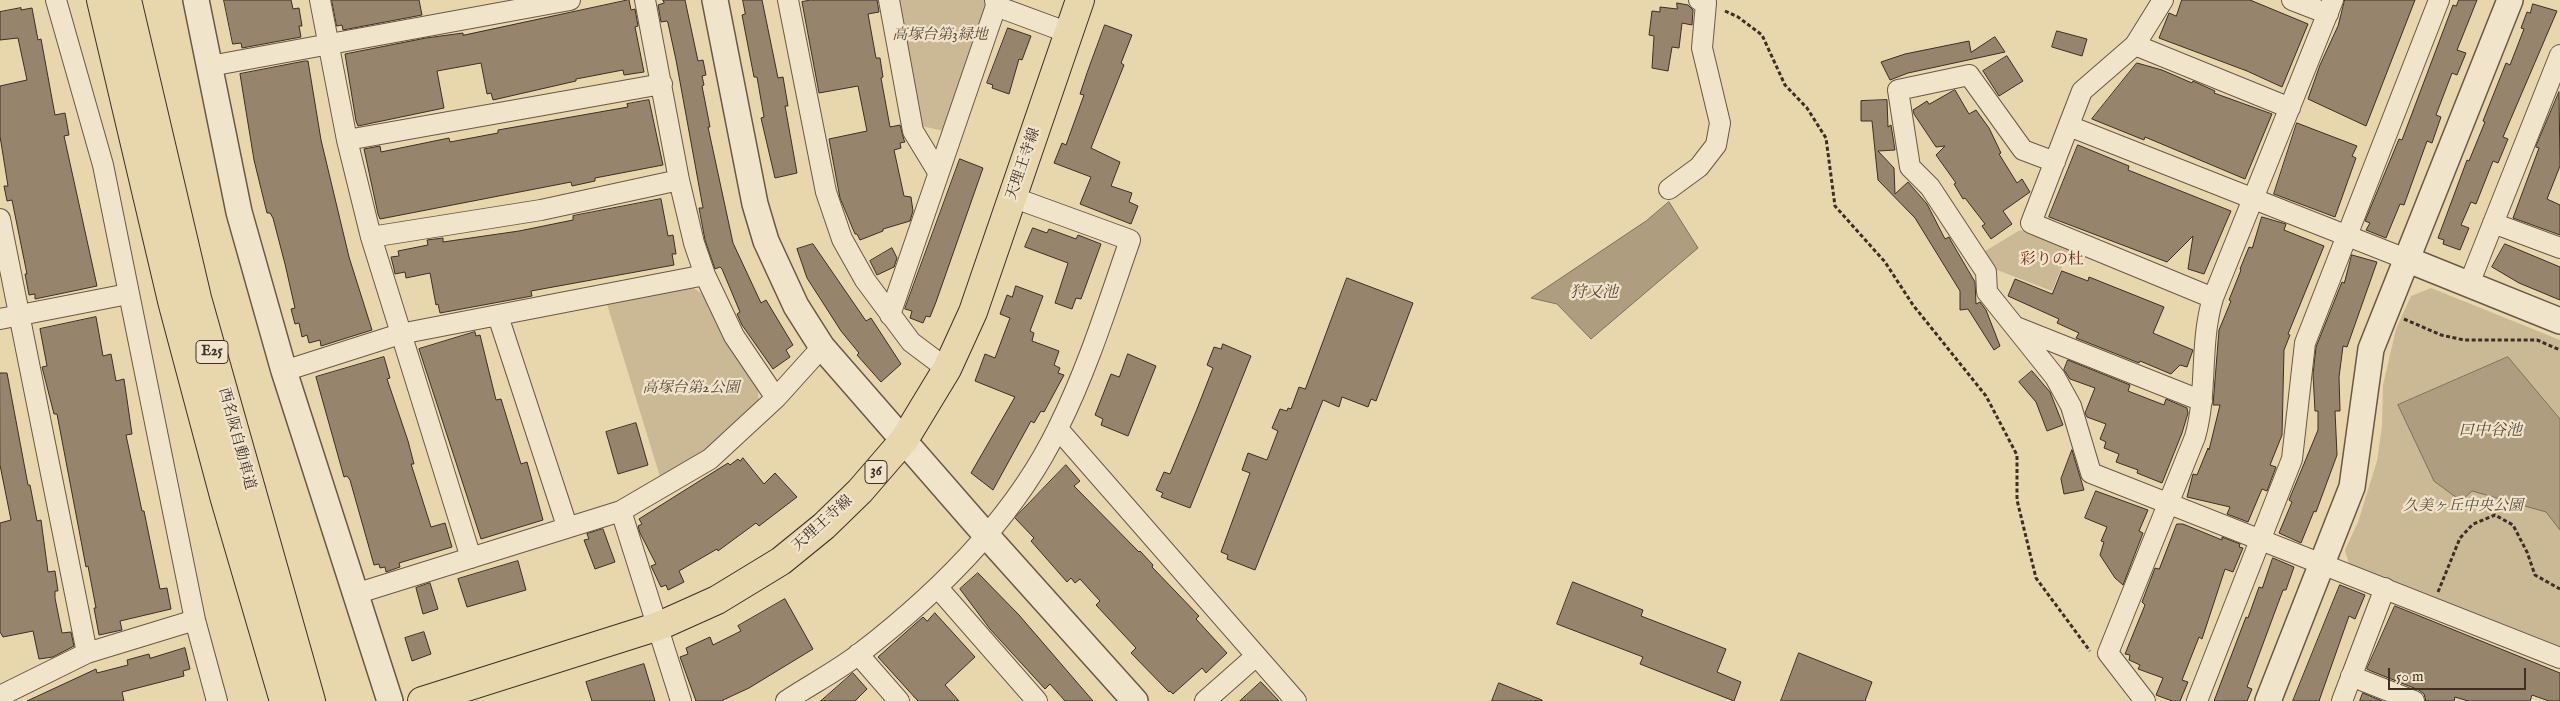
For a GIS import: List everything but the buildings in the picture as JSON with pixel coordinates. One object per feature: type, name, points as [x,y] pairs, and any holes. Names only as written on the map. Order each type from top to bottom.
[{"type":"main road","name":"西名阪自動車道","points":[[101,0],[175,315],[224,496],[284,701]]},
{"type":"main road","name":"西名阪自動車道","points":[[127,0],[197,298],[311,701]]},
{"type":"main road","name":"天理王寺線","points":[[422,701],[659,626],[717,600],[781,561],[824,526],[860,491],[904,440],[947,369],[973,312],[1080,0]]},
{"type":"street","points":[[56,0],[103,165],[195,620],[217,701]]},
{"type":"street","points":[[196,0],[239,212],[284,371],[390,701]]},
{"type":"street","points":[[320,0],[347,140],[371,237],[470,558]]},
{"type":"street","points":[[210,66],[329,46],[570,0]]},
{"type":"street","points":[[645,0],[679,180],[694,243],[706,275],[734,336],[776,398]]},
{"type":"street","points":[[715,0],[755,204],[779,271],[796,306],[822,347],[986,535],[1136,701]]},
{"type":"street","points":[[788,0],[826,192],[842,239],[865,280],[911,342],[947,369]]},
{"type":"street","points":[[889,0],[913,131],[938,172]]},
{"type":"street","points":[[2163,0],[2135,45],[2082,92],[2031,223],[2213,298]]},
{"type":"street","points":[[2145,701],[2108,653],[2195,437],[2202,401],[2204,336],[2213,298],[2331,7],[2292,0]]},
{"type":"street","points":[[2197,701],[2292,459],[2305,343],[2440,0]]},
{"type":"street","points":[[2268,701],[2352,486],[2372,349],[2510,0]]},
{"type":"street","points":[[1669,189],[1699,167],[1716,145],[1720,123],[1702,48],[1702,1]]},
{"type":"street","points":[[890,315],[995,3],[1069,34]]},
{"type":"street","points":[[2135,45],[2290,108]]},
{"type":"street","points":[[2469,284],[2560,55]]},
{"type":"street","points":[[2055,162],[2023,150],[1969,75],[1898,90],[1910,167],[1930,187],[1986,272],[1987,292],[2055,377],[2071,406],[2091,472],[2560,658]]},
{"type":"street","points":[[347,140],[662,84]]},
{"type":"street","points":[[2069,126],[2560,321]]},
{"type":"street","points":[[371,237],[541,210],[679,180]]},
{"type":"street","points":[[786,701],[858,654],[938,588],[986,535],[1035,469],[1058,429],[1081,376],[1130,240],[1012,197]]},
{"type":"street","points":[[0,219],[10,317],[87,653]]},
{"type":"street","points":[[2493,223],[2560,248]]},
{"type":"street","points":[[284,371],[400,334],[706,275]]},
{"type":"street","points":[[10,317],[128,294]]},
{"type":"street","points":[[498,316],[567,526]]},
{"type":"street","points":[[2014,327],[2202,401]]},
{"type":"street","points":[[355,594],[567,526],[621,511],[710,460],[776,398],[822,347]]},
{"type":"street","points":[[1058,429],[1296,701]]},
{"type":"street","points":[[621,511],[659,626],[681,701]]},
{"type":"street","points":[[938,588],[1037,701]]},
{"type":"street","points":[[2342,701],[2385,588]]},
{"type":"street","points":[[0,696],[87,653],[195,620]]},
{"type":"street","points":[[858,654],[899,701]]},
{"type":"street","points":[[1205,701],[1256,656]]},
{"type":"street","points":[[2352,676],[2414,701]]},
{"type":"path","points":[[1702,1],[1738,17],[1762,35],[1785,85],[1807,108],[1826,138],[1835,206],[1885,262],[1913,305],[1986,396],[2017,454],[2017,500],[2036,578],[2093,655]]},
{"type":"path","points":[[2398,317],[2441,335],[2464,340],[2537,340],[2560,350]]},
{"type":"path","points":[[2432,607],[2460,538],[2473,524],[2496,516],[2513,525],[2527,552],[2535,575],[2560,589]]},
{"type":"green space","name":"高塚台第3緑地","points":[[897,0],[989,0],[944,131],[921,126]]},
{"type":"green space","points":[[2020,230],[2069,249],[2052,291],[1992,268],[1982,253]]},
{"type":"green space","name":"高塚台第2公園","points":[[692,287],[704,295],[727,342],[758,390],[759,406],[713,446],[661,480],[607,304]]},
{"type":"green space","name":"久美ヶ丘中央公園","points":[[2431,288],[2560,340],[2560,648],[2349,564],[2345,550],[2358,522],[2377,461],[2382,426],[2383,385],[2396,329],[2411,296]]},
{"type":"water","name":"狩又池","points":[[1669,202],[1698,248],[1591,339],[1557,304],[1531,298],[1646,221]]},
{"type":"water","name":"口中谷池","points":[[2508,357],[2560,419],[2560,530],[2546,512],[2472,491],[2461,501],[2434,481],[2398,405]]},
{"type":"district","name":"彩りの杜","points":[[2052,261]]}]
